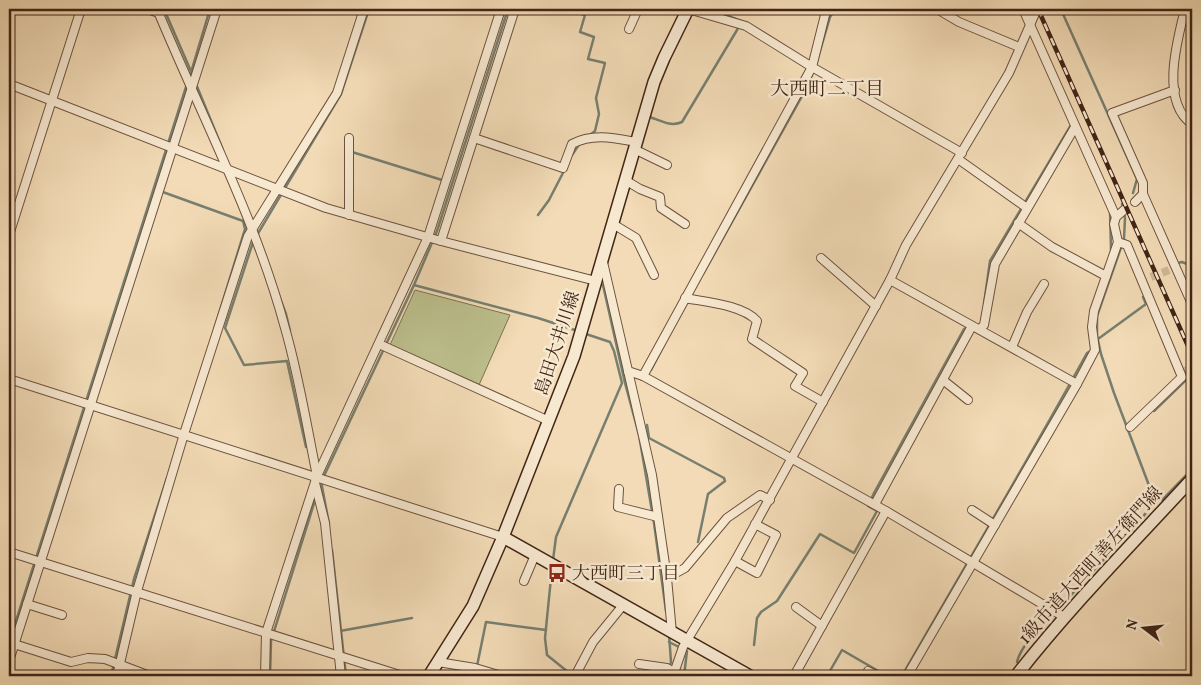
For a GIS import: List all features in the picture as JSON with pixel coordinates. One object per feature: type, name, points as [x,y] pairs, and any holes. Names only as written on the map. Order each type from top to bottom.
[{"type":"main road","name":"島田大井川線","points":[[429,676],[473,606],[503,537],[549,421],[574,356],[654,82],[688,9]]},
{"type":"main road","name":"1級市道大西町善左衛門線","points":[[1016,676],[1064,617],[1192,479]]},
{"type":"main road","points":[[503,537],[688,641],[731,671],[750,676]]},
{"type":"street","points":[[9,235],[81,9]]},
{"type":"street","points":[[147,9],[158,11],[228,169],[252,230],[285,329],[324,523],[341,676]]},
{"type":"street","points":[[9,661],[39,562],[217,9]]},
{"type":"street","points":[[117,676],[137,591],[184,434],[248,236],[337,94],[364,9]]},
{"type":"street","points":[[264,676],[266,634],[316,479],[428,237],[501,9]]},
{"type":"street","points":[[441,241],[515,9]]},
{"type":"street","points":[[629,29],[638,9]]},
{"type":"street","points":[[688,9],[746,26],[960,156],[1027,208]]},
{"type":"street","points":[[643,376],[812,67],[828,9]]},
{"type":"street","points":[[937,9],[959,22],[1019,47]]},
{"type":"street","points":[[1023,9],[1116,217]]},
{"type":"street","points":[[639,664],[667,668],[673,674],[683,647],[736,562],[755,524],[770,500],[890,280],[906,245],[1009,73],[1037,9]]},
{"type":"street","points":[[1185,9],[1179,32],[1174,71],[1175,100],[1184,119],[1192,124]]},
{"type":"street","points":[[9,84],[326,208],[441,241],[596,280]]},
{"type":"street","points":[[1175,90],[1112,113],[1143,184],[1143,194],[1172,268],[1192,304]]},
{"type":"street","points":[[980,329],[984,325],[995,264],[1075,128]]},
{"type":"street","points":[[474,138],[563,168],[572,144],[594,136],[635,145],[667,165]]},
{"type":"street","points":[[349,138],[349,215]]},
{"type":"street","points":[[625,180],[640,189],[660,197],[661,208],[686,224]]},
{"type":"street","points":[[1135,202],[1143,194]]},
{"type":"street","points":[[907,676],[1095,350],[1092,327],[1094,311],[1118,242],[1114,224],[1116,217],[1124,210]]},
{"type":"street","points":[[613,224],[636,238],[654,275]]},
{"type":"street","points":[[1018,224],[1052,247],[1106,276]]},
{"type":"street","points":[[1118,242],[1127,245],[1182,377],[1130,427]]},
{"type":"street","points":[[821,258],[876,306]]},
{"type":"street","points":[[602,260],[652,475],[667,578],[672,632]]},
{"type":"street","points":[[1142,281],[1151,277]]},
{"type":"street","points":[[890,280],[1076,384]]},
{"type":"street","points":[[1012,347],[1027,312],[1044,284]]},
{"type":"street","points":[[685,298],[740,310],[752,315],[757,321],[752,339],[804,373],[795,386],[823,402]]},
{"type":"street","points":[[875,504],[972,326]]},
{"type":"street","points":[[379,344],[549,421]]},
{"type":"street","points":[[628,371],[643,376],[886,510],[1064,617]]},
{"type":"street","points":[[9,378],[316,479],[503,537]]},
{"type":"street","points":[[943,380],[968,400]]},
{"type":"street","points":[[619,489],[618,507],[658,516]]},
{"type":"street","points":[[667,578],[685,568],[727,518],[760,495],[770,500]]},
{"type":"street","points":[[794,676],[886,510]]},
{"type":"street","points":[[972,510],[995,525]]},
{"type":"street","points":[[736,562],[757,573],[776,535],[755,524]]},
{"type":"street","points":[[9,552],[403,676]]},
{"type":"street","points":[[524,581],[535,555]]},
{"type":"street","points":[[26,604],[62,615]]},
{"type":"street","points":[[575,676],[593,642],[624,604]]},
{"type":"street","points":[[796,607],[822,626]]},
{"type":"street","points":[[14,644],[71,662],[88,658],[105,659],[150,676]]},
{"type":"street","points":[[438,662],[475,668],[502,676]]},
{"type":"street","points":[[470,676],[475,668]]},
{"type":"street","points":[[868,671],[878,676]]},
{"type":"green space","points":[[415,290],[510,315],[479,385],[390,345]]},
{"type":"waterway","points":[[164,9],[193,76]]},
{"type":"waterway","points":[[189,79],[210,9]]},
{"type":"waterway","points":[[257,235],[341,94],[369,9]]},
{"type":"waterway","points":[[508,9],[437,231],[414,285],[538,318],[578,331]]},
{"type":"waterway","points":[[564,9],[585,15],[580,32],[594,37],[588,59],[605,63],[596,98],[599,114],[595,131],[590,135]]},
{"type":"waterway","points":[[650,117],[670,124],[682,122],[737,30],[741,21],[713,9]]},
{"type":"waterway","points":[[815,68],[830,17],[835,9]]},
{"type":"waterway","points":[[1065,9],[1063,14],[1137,179],[1133,193]]},
{"type":"waterway","points":[[703,274],[812,75]]},
{"type":"waterway","points":[[9,643],[187,84]]},
{"type":"waterway","points":[[196,84],[223,150]]},
{"type":"waterway","points":[[984,304],[990,261],[1071,125]]},
{"type":"waterway","points":[[572,155],[580,143]]},
{"type":"waterway","points":[[352,152],[442,180]]},
{"type":"waterway","points":[[538,215],[549,200],[565,169]]},
{"type":"waterway","points":[[160,191],[243,221],[245,229],[214,330]]},
{"type":"waterway","points":[[1060,607],[1142,518],[1149,509],[1153,496],[1114,393],[1097,336],[1097,316],[1124,239],[1125,218],[1122,204]]},
{"type":"waterway","points":[[1110,211],[1111,250]]},
{"type":"waterway","points":[[254,239],[225,328],[244,365],[287,361],[306,447]]},
{"type":"waterway","points":[[1178,263],[1182,262],[1192,266]]},
{"type":"waterway","points":[[323,478],[414,285]]},
{"type":"waterway","points":[[603,285],[639,435],[666,611]]},
{"type":"waterway","points":[[278,293],[290,331]]},
{"type":"waterway","points":[[1098,339],[1146,304],[1143,297]]},
{"type":"waterway","points":[[754,645],[757,618],[761,612],[777,601],[820,534],[854,553],[877,511],[868,506],[874,493],[964,329],[968,327]]},
{"type":"waterway","points":[[553,560],[556,537],[622,383],[610,342],[583,333]]},
{"type":"waterway","points":[[651,370],[665,343]]},
{"type":"waterway","points":[[902,676],[1087,353],[1092,350]]},
{"type":"waterway","points":[[1154,411],[1187,379]]},
{"type":"waterway","points":[[647,425],[649,438],[724,478],[725,481],[708,494],[698,542]]},
{"type":"waterway","points":[[1162,500],[1192,469]]},
{"type":"waterway","points":[[111,676],[134,579],[167,478]]},
{"type":"waterway","points":[[321,481],[329,524]]},
{"type":"waterway","points":[[270,676],[271,641],[316,497]]},
{"type":"waterway","points":[[332,550],[346,676]]},
{"type":"waterway","points":[[552,568],[545,638],[547,655],[573,676]]},
{"type":"waterway","points":[[340,631],[412,618]]},
{"type":"waterway","points":[[1017,662],[1026,644],[1050,618]]},
{"type":"waterway","points":[[477,666],[486,622],[546,630]]},
{"type":"waterway","points":[[667,676],[671,662],[669,634]]},
{"type":"waterway","points":[[669,642],[687,651],[684,676]]},
{"type":"waterway","points":[[827,676],[842,650],[887,676]]},
{"type":"tunnel","points":[[1151,277],[1169,270]]},
{"type":"tunnel","points":[[1180,373],[1192,368]]},
{"type":"railway","points":[[1038,9],[1192,355]]},
{"type":"place","name":"大西町三丁目","points":[[557,573]]},
{"type":"district","name":"大西町二丁目","points":[[827,88]]}]
